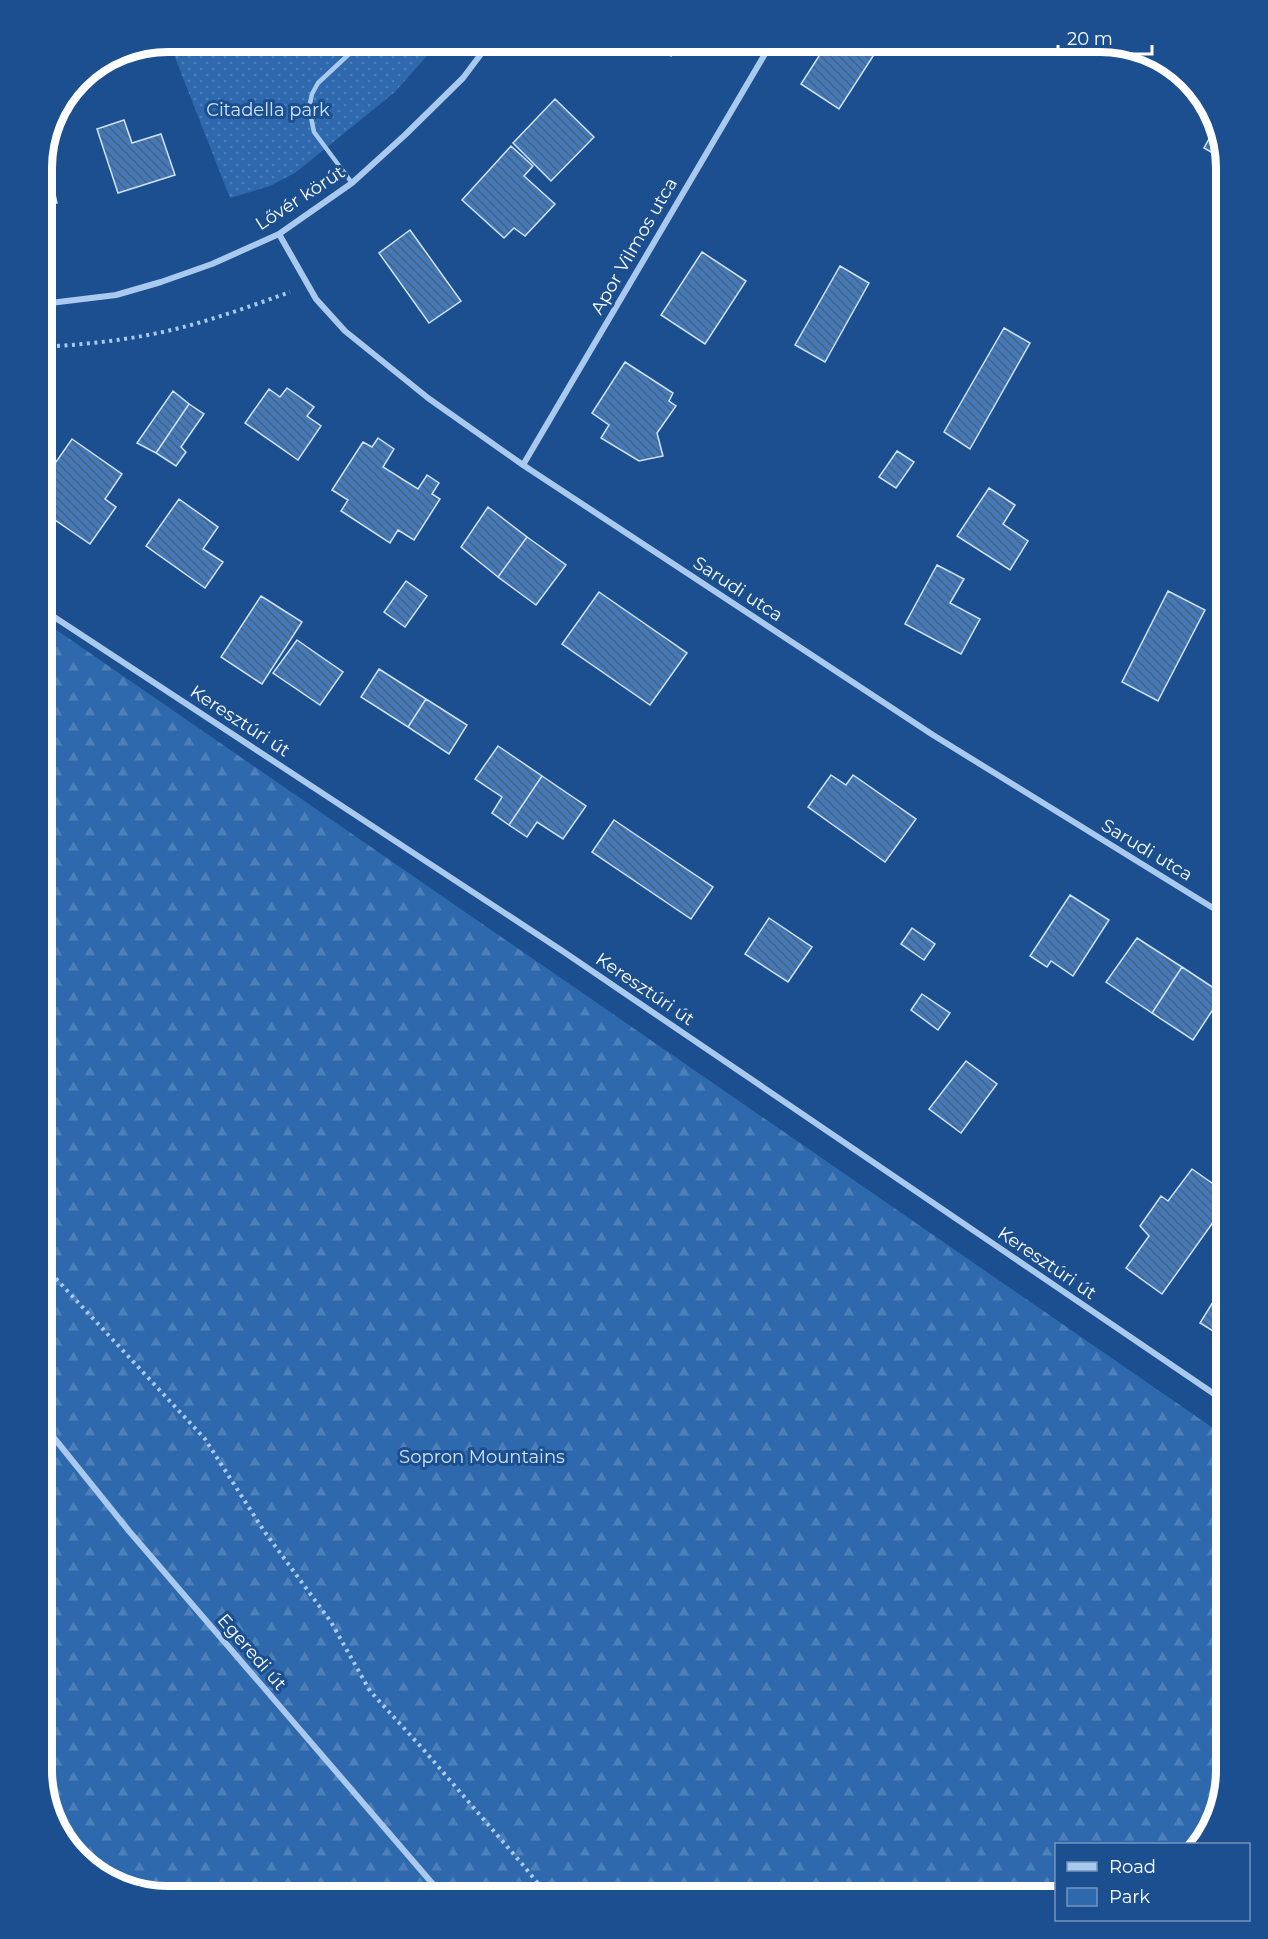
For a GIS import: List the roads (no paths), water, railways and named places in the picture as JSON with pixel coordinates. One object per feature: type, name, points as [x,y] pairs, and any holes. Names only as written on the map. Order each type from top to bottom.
[{"type":"street","name":"Lővér körút","points":[[53,303],[116,295],[150,286],[212,264],[279,234],[352,183],[463,78],[482,52]]},
{"type":"street","name":"Apor Vilmos utca","points":[[523,465],[766,53]]},
{"type":"street","name":"Sarudi utca","points":[[279,234],[316,298],[345,331],[428,398],[523,465],[933,735],[1216,910]]},
{"type":"street","name":"Keresztúri út","points":[[53,616],[574,959],[1216,1395]]},
{"type":"street","name":"Egeredi út","points":[[52,1436],[129,1531],[435,1886]]},
{"type":"lane","points":[[351,52],[318,83],[312,94],[309,108],[314,132],[352,183]]},
{"type":"park label","name":"Citadella park","points":[[268,110]]},
{"type":"park label","name":"Sopron Mountains","points":[[482,1457]]}]
